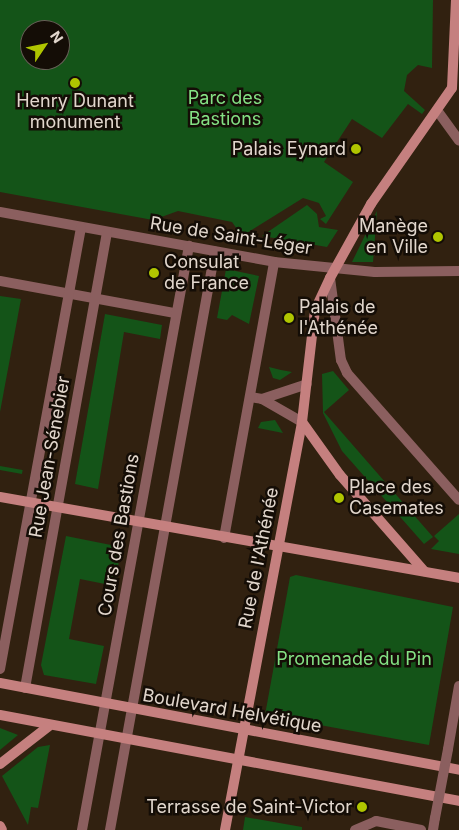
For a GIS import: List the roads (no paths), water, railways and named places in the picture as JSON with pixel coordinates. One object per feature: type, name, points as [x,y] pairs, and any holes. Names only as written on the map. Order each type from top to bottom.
[{"type":"street","name":"Rue de l'Athénée","points":[[225,830],[302,422],[315,310],[322,292],[372,204],[405,153],[439,113],[454,80],[456,0]]},
{"type":"street","points":[[439,113],[459,141]]},
{"type":"street","name":"Rue de Saint-Léger","points":[[0,212],[274,262],[375,272],[459,272]]},
{"type":"street","name":"Rue Jean-Sénebier","points":[[0,669],[81,227]]},
{"type":"street","name":"Rue Jean-Sénebier","points":[[25,688],[108,232]]},
{"type":"street","name":"Cours des Bastions","points":[[82,830],[175,313],[189,246]]},
{"type":"street","points":[[110,830],[134,710],[215,251]]},
{"type":"street","points":[[224,538],[274,262]]},
{"type":"street","points":[[330,278],[335,297],[339,351],[347,373],[459,500]]},
{"type":"street","points":[[0,281],[175,313]]},
{"type":"street","points":[[262,399],[307,384]]},
{"type":"street","points":[[250,397],[262,399],[302,422],[340,474],[424,571]]},
{"type":"street","points":[[0,497],[401,571],[424,571],[459,578]]},
{"type":"street","name":"Boulevard Helvétique","points":[[0,683],[134,710],[243,728],[459,770]]},
{"type":"street","points":[[433,830],[459,686]]},
{"type":"street","points":[[0,715],[49,726],[238,758],[459,801]]},
{"type":"street","points":[[0,764],[49,726]]},
{"type":"street","points":[[356,829],[376,822],[422,830]]},
{"type":"street","points":[[0,826],[2,830]]},
{"type":"place","name":"Henry Dunant monument","points":[[75,83]]},
{"type":"place","name":"Palais Eynard","points":[[356,149]]},
{"type":"place","name":"Manège en Ville","points":[[438,237]]},
{"type":"place","name":"Consulat de France","points":[[154,273]]},
{"type":"place","name":"Palais de l'Athénée","points":[[289,318]]},
{"type":"place","name":"Place des Casemates","points":[[339,498]]},
{"type":"place","name":"Terrasse de Saint-Victor","points":[[362,807]]},
{"type":"park label","name":"Parc des Bastions","points":[[225,109]]},
{"type":"park label","name":"Promenade du Pin","points":[[354,659]]}]
